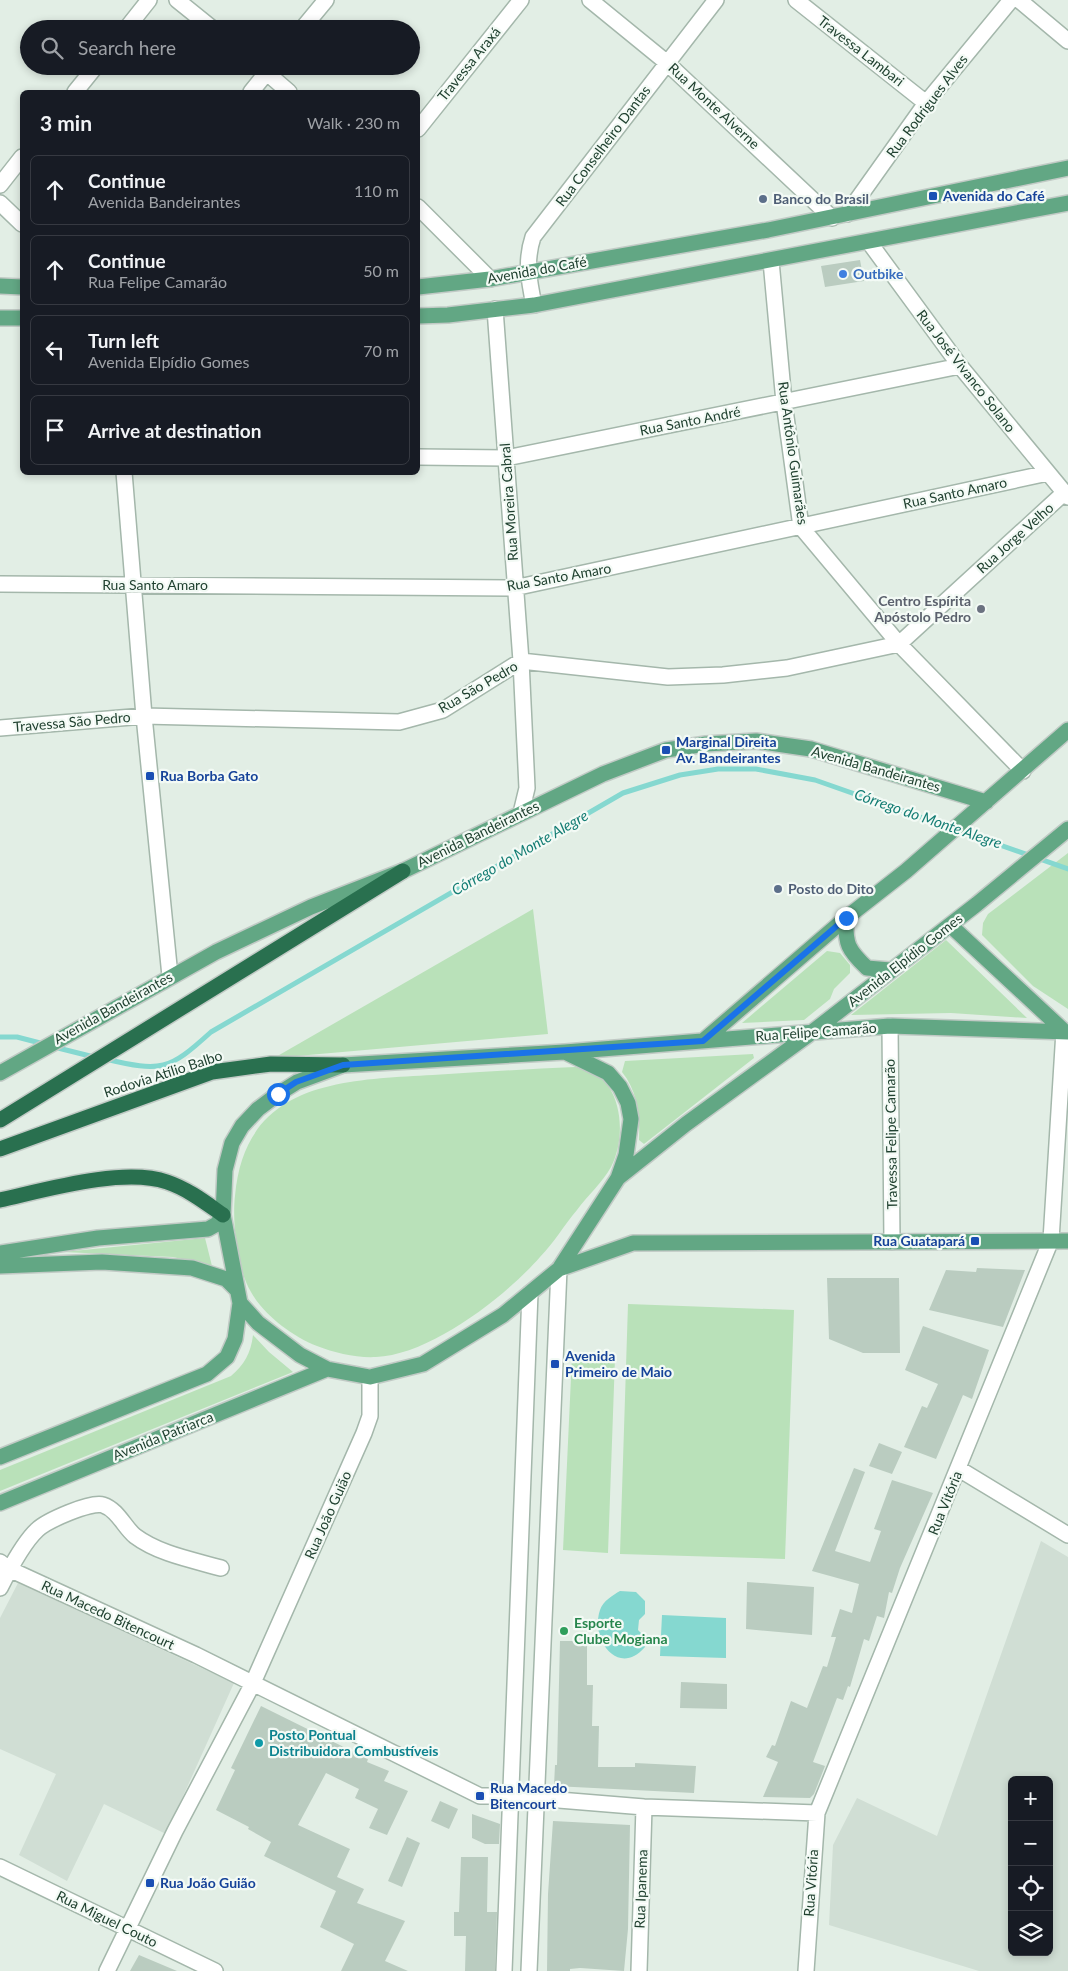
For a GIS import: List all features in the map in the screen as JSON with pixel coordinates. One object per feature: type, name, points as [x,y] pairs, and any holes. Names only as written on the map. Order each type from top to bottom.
[{"type":"highway","points":[[0,1120],[133,1040],[403,871]]},
{"type":"highway","name":"Rodovia Atílio Balbo","points":[[0,1149],[212,1072],[271,1064],[343,1065]]},
{"type":"highway","points":[[0,1200],[59,1186],[116,1178],[152,1178],[181,1187],[224,1216]]},
{"type":"main road","name":"Avenida do Café","points":[[420,287],[490,279],[832,218],[1068,168]]},
{"type":"main road","points":[[420,316],[448,316],[534,305],[1068,203]]},
{"type":"main road","points":[[0,286],[20,287]]},
{"type":"main road","points":[[0,318],[20,318]]},
{"type":"main road","points":[[703,1041],[846,918],[940,842],[1068,730]]},
{"type":"main road","name":"Avenida Bandeirantes","points":[[0,1073],[170,976],[311,906],[403,871],[603,774],[666,750],[756,741],[811,749],[986,802]]},
{"type":"main road","name":"Avenida Elpídio Gomes","points":[[618,1178],[686,1124],[811,1033],[1068,829]]},
{"type":"main road","points":[[846,918],[845,941],[854,955],[867,968],[890,970]]},
{"type":"main road","points":[[950,924],[1066,1032]]},
{"type":"main road","name":"Rua Felipe Camarão","points":[[565,1052],[890,1026],[1066,1032]]},
{"type":"main road","points":[[0,1266],[102,1262],[192,1268],[226,1279],[238,1296],[258,1324],[300,1355],[327,1369],[370,1377],[423,1364],[477,1333],[560,1269],[618,1178],[626,1155],[630,1134],[628,1103],[620,1087],[608,1073],[565,1052],[343,1065],[296,1082],[258,1109],[242,1126],[232,1143],[225,1170],[224,1216],[238,1296],[235,1339],[227,1357],[207,1374],[0,1457]]},
{"type":"main road","points":[[0,1253],[108,1237],[208,1229],[217,1224],[224,1216]]},
{"type":"main road","points":[[560,1269],[633,1243],[1068,1241]]},
{"type":"main road","name":"Avenida Patriarca","points":[[0,1503],[327,1369]]},
{"type":"street","points":[[133,20],[149,0]]},
{"type":"street","points":[[177,0],[201,20]]},
{"type":"street","points":[[309,20],[326,0]]},
{"type":"street","name":"Travessa Araxá","points":[[420,126],[521,0]]},
{"type":"street","name":"Rua Monte Alverne","points":[[590,0],[666,62],[832,218]]},
{"type":"street","name":"Rua Conselheiro Dantas","points":[[534,305],[528,271],[528,252],[533,237],[666,62],[716,0]]},
{"type":"street","name":"Travessa Lambari","points":[[796,0],[926,103]]},
{"type":"street","name":"Rua Rodrigues Alves","points":[[847,214],[926,103],[1011,0]]},
{"type":"street","points":[[1019,0],[1068,41]]},
{"type":"street","points":[[77,90],[89,75]]},
{"type":"street","points":[[252,90],[262,75]]},
{"type":"street","points":[[273,75],[287,90]]},
{"type":"street","points":[[0,185],[20,160]]},
{"type":"street","points":[[0,203],[20,222]]},
{"type":"street","points":[[420,209],[490,279]]},
{"type":"street","name":"Rua José Vivanco Solano","points":[[869,242],[960,366],[1066,494]]},
{"type":"street","name":"Rua Antônio Guimarães","points":[[771,260],[784,402],[801,527],[899,644],[1023,771]]},
{"type":"street","name":"Rua Moreira Cabral","points":[[495,309],[527,788],[521,813]]},
{"type":"street","name":"Rua Santo André","points":[[420,457],[506,458],[960,366]]},
{"type":"street","name":"Rua Santo Amaro","points":[[0,584],[514,588],[1048,473]]},
{"type":"street","points":[[124,475],[132,585],[170,976]]},
{"type":"street","name":"Rua Jorge Velho","points":[[899,644],[1066,494]]},
{"type":"street","name":"Rua São Pedro","points":[[144,716],[399,722],[443,710],[520,661],[668,677],[723,675],[787,668],[899,644]]},
{"type":"street","name":"Travessa São Pedro","points":[[0,728],[144,716]]},
{"type":"street","name":"Travessa Felipe Camarão","points":[[890,1026],[892,1242]]},
{"type":"street","name":"Rua Vitória","points":[[806,1971],[817,1812],[1052,1240],[1066,1032]]},
{"type":"street","points":[[529,1971],[560,1269]]},
{"type":"street","points":[[504,1971],[530,1293]]},
{"type":"street","name":"Rua João Guião","points":[[107,1971],[252,1685],[364,1432],[370,1416],[370,1377]]},
{"type":"street","points":[[959,1469],[1068,1535]]},
{"type":"street","points":[[0,1588],[5,1565],[37,1529],[94,1503],[105,1505],[116,1513],[135,1536],[150,1544],[179,1557],[220,1568]]},
{"type":"street","name":"Rua Macedo Bitencourt","points":[[5,1565],[196,1655],[252,1685],[480,1796],[510,1796],[644,1807],[817,1812]]},
{"type":"street","name":"Rua Ipanema","points":[[639,1971],[644,1807]]},
{"type":"street","name":"Rua Miguel Couto","points":[[0,1867],[215,1971]]},
{"type":"shaded area","points":[[1041,1541],[1068,1557],[1068,1971],[979,1971],[829,1925],[833,1845],[857,1798],[937,1836]]},
{"type":"shaded area","points":[[18,1583],[234,1683],[166,1834],[104,1804],[67,1881],[19,1855],[56,1774],[0,1749],[0,1618]]},
{"type":"green space","points":[[1068,853],[1068,1009],[1033,986],[982,935],[983,923],[988,914]]},
{"type":"green space","points":[[533,909],[548,1034],[274,1058]]},
{"type":"green space","points":[[946,940],[1027,1018],[951,1013],[851,1015]]},
{"type":"green space","points":[[827,951],[840,953],[850,965],[850,973],[834,989],[830,999],[804,1020],[742,1023]]},
{"type":"green space","points":[[753,1054],[754,1058],[644,1144],[639,1140],[639,1122],[635,1096],[622,1072],[625,1061]]},
{"type":"green space","points":[[575,1067],[590,1071],[603,1079],[611,1091],[617,1105],[620,1121],[617,1153],[604,1178],[545,1252],[525,1273],[487,1306],[442,1335],[419,1346],[397,1354],[376,1357],[353,1356],[324,1349],[298,1337],[263,1309],[251,1292],[242,1271],[235,1231],[234,1206],[243,1158],[258,1129],[278,1108],[304,1094],[333,1085],[366,1080]]},
{"type":"green space","points":[[205,1238],[212,1266],[173,1257],[63,1252]]},
{"type":"green space","points":[[628,1304],[794,1310],[785,1559],[620,1554]]},
{"type":"green space","points":[[253,1335],[269,1352],[293,1372],[0,1491],[0,1470],[231,1376],[246,1358],[251,1347]]},
{"type":"green space","points":[[572,1356],[615,1358],[608,1553],[563,1550]]},
{"type":"water","points":[[620,1591],[636,1592],[645,1601],[645,1614],[639,1620],[638,1630],[645,1637],[645,1647],[635,1655],[625,1658],[616,1657],[603,1643],[598,1621],[603,1604]]},
{"type":"water","points":[[662,1615],[726,1618],[726,1658],[660,1656]]},
{"type":"building","name":"Outbike","points":[[860,260],[864,281],[825,287],[821,266]]},
{"type":"building","points":[[977,1268],[1025,1270],[1003,1327],[929,1310],[946,1270],[976,1272]]},
{"type":"building","points":[[827,1278],[899,1278],[900,1353],[863,1353],[829,1339]]},
{"type":"building","points":[[923,1326],[989,1350],[972,1399],[963,1395],[936,1459],[904,1447],[922,1406],[927,1408],[938,1384],[905,1370]]},
{"type":"building","points":[[879,1443],[902,1452],[892,1474],[869,1466]]},
{"type":"building","points":[[854,1468],[865,1472],[835,1551],[870,1562],[881,1531],[874,1529],[892,1480],[933,1493],[900,1568],[892,1593],[889,1592],[884,1618],[877,1616],[869,1641],[864,1639],[850,1687],[848,1686],[843,1700],[837,1698],[813,1762],[825,1766],[814,1794],[810,1798],[763,1797],[778,1762],[766,1757],[772,1745],[775,1746],[791,1701],[807,1708],[823,1666],[827,1667],[836,1637],[831,1637],[840,1609],[852,1613],[859,1584],[812,1571]]},
{"type":"building","points":[[747,1582],[814,1587],[812,1635],[746,1629]]},
{"type":"building","points":[[560,1641],[587,1641],[587,1685],[593,1685],[592,1726],[599,1726],[598,1767],[635,1767],[635,1763],[696,1766],[694,1793],[554,1786],[555,1765],[557,1765]]},
{"type":"building","points":[[681,1682],[727,1684],[727,1709],[680,1708]]},
{"type":"building","points":[[261,1706],[368,1759],[367,1762],[389,1771],[384,1781],[408,1791],[387,1835],[369,1828],[378,1809],[355,1798],[359,1789],[326,1773],[298,1825],[350,1849],[337,1877],[364,1889],[357,1903],[405,1921],[385,1961],[408,1971],[341,1971],[354,1944],[320,1927],[336,1891],[264,1856],[271,1842],[248,1829],[249,1827],[216,1810],[235,1770],[231,1768]]},
{"type":"building","points":[[440,1801],[458,1809],[449,1829],[431,1821]]},
{"type":"building","points":[[472,1814],[500,1824],[499,1844],[485,1844],[472,1838]]},
{"type":"building","points":[[553,1821],[630,1825],[628,1929],[624,1971],[580,1968],[570,1969],[570,1971],[547,1971],[548,1894]]},
{"type":"building","points":[[407,1837],[420,1843],[402,1887],[388,1881]]},
{"type":"building","points":[[461,1857],[488,1857],[487,1912],[497,1912],[495,1971],[465,1971],[466,1936],[454,1936],[454,1912],[459,1912]]},
{"type":"building","points":[[139,1955],[177,1971],[130,1971]]},
{"type":"waterway","name":"Córrego do Monte Alegre","points":[[105,1059],[140,1066],[163,1065],[174,1061],[211,1032],[623,793],[680,775],[718,769],[756,769],[815,780],[1068,869]]},
{"type":"waterway","name":"Córrego do Monte Alegre","points":[[0,1037],[17,1037],[44,1044]]},
{"type":"waterway","name":"Córrego do Monte Alegre","points":[[54,1047],[94,1057]]},
{"type":"place","name":"Avenida do Café","points":[[933,196]]},
{"type":"place","name":"Banco do Brasil","points":[[763,199]]},
{"type":"place","name":"Outbike","points":[[843,274]]},
{"type":"place","name":"Centro Espírita Apóstolo Pedro","points":[[981,609]]},
{"type":"place","name":"Marginal Direita Av. Bandeirantes","points":[[666,750]]},
{"type":"place","name":"Rua Borba Gato","points":[[150,776]]},
{"type":"place","name":"Posto do Dito","points":[[778,889]]},
{"type":"place","name":"Rua Guatapará","points":[[975,1241]]},
{"type":"place","name":"Avenida Primeiro de Maio","points":[[555,1364]]},
{"type":"place","name":"Esporte Clube Mogiana","points":[[564,1631]]},
{"type":"place","name":"Posto Pontual Distribuidora Combustíveis","points":[[259,1743]]},
{"type":"place","name":"Rua Macedo Bitencourt","points":[[480,1796]]},
{"type":"place","name":"Rua João Guião","points":[[150,1883]]},
{"type":"route","points":[[278,1094],[296,1082],[343,1065],[565,1052],[703,1041],[846,918]]}]
